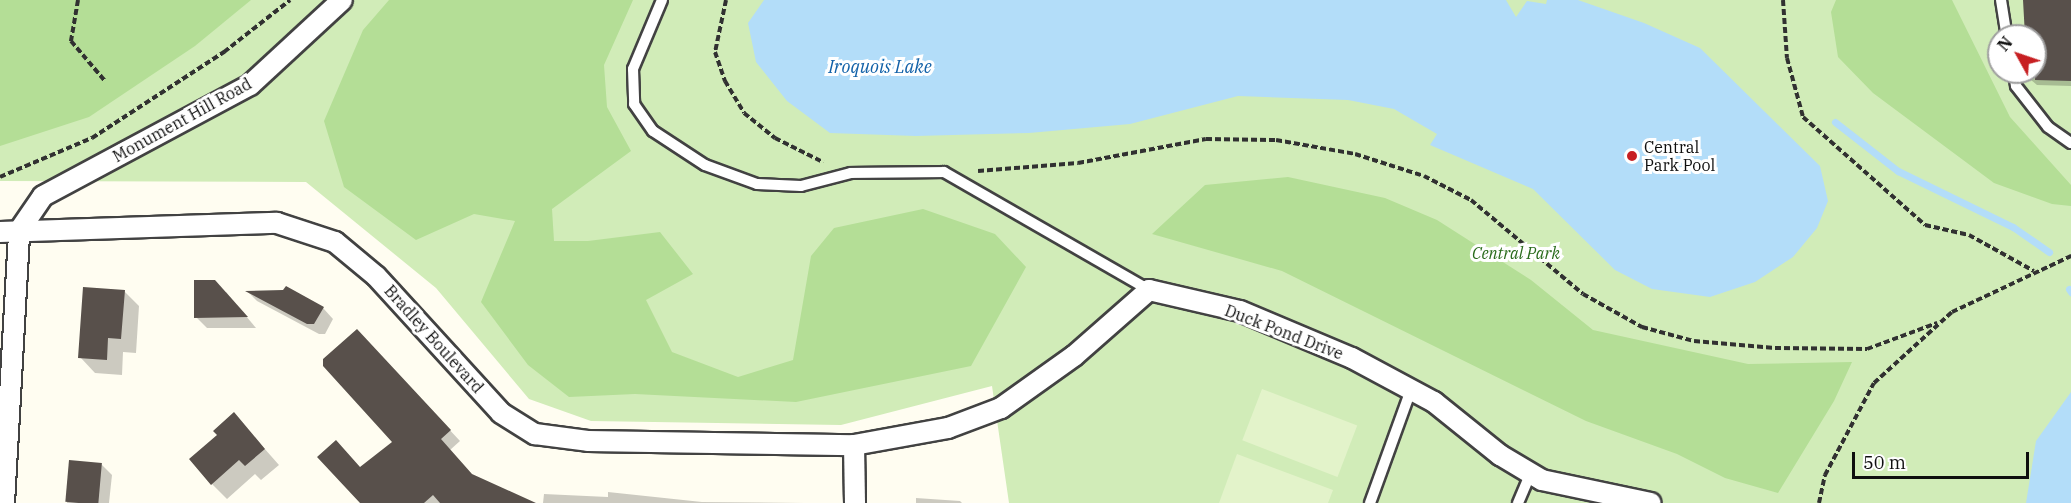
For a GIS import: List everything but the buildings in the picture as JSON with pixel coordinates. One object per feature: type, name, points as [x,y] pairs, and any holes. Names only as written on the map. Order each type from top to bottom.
[{"type":"street","name":"Monument Hill Road","points":[[9,231],[43,196],[250,85],[342,0]]},
{"type":"street","name":"Bradley Boulevard","points":[[9,231],[277,223],[335,242],[376,276],[501,413],[535,434],[588,441],[854,445]]},
{"type":"street","points":[[4,503],[9,231]]},
{"type":"street","points":[[855,503],[854,445],[948,428],[1001,408],[1074,356],[1149,290]]},
{"type":"street","name":"Duck Pond Drive","points":[[1149,290],[1240,311],[1352,358],[1411,390],[1542,480],[1651,503]]},
{"type":"lane","points":[[662,0],[633,69],[634,104],[653,131],[705,165],[757,184],[801,186],[851,173],[944,172],[1149,290]]},
{"type":"lane","points":[[2001,0],[2005,24]]},
{"type":"lane","points":[[2016,84],[2048,127],[2071,143]]},
{"type":"lane","points":[[1370,503],[1411,390]]},
{"type":"lane","points":[[1518,503],[1531,473]]},
{"type":"path","points":[[78,0],[71,41],[105,81]]},
{"type":"path","points":[[0,177],[92,138],[224,52],[290,0]]},
{"type":"path","points":[[726,0],[715,52],[725,81],[744,113],[775,138],[804,154],[851,173]]},
{"type":"path","points":[[1784,0],[1787,58],[1803,117],[1925,225],[1969,235],[2034,271]]},
{"type":"path","points":[[944,172],[1078,163],[1206,139],[1276,140],[1355,154],[1433,180],[1471,200],[1583,294],[1642,327],[1694,341],[1775,348],[1867,349],[1937,323],[2034,271],[2071,256]]},
{"type":"path","points":[[1819,503],[1825,475],[1874,383],[1937,323]]},
{"type":"green space","name":"Central Park","points":[[0,0],[2071,0],[2071,503],[1009,503],[992,386],[841,425],[591,421],[529,399],[436,288],[306,182],[0,181]]},
{"type":"green space","points":[[0,0],[251,0],[195,46],[89,117],[0,146]]},
{"type":"green space","points":[[389,0],[633,0],[604,65],[607,107],[631,151],[552,209],[554,241],[588,241],[660,232],[693,274],[646,300],[672,352],[738,377],[793,360],[811,256],[834,228],[923,209],[995,234],[1026,267],[971,366],[796,402],[635,394],[569,397],[528,365],[481,302],[515,221],[474,214],[416,240],[344,187],[324,121],[363,30]]},
{"type":"green space","points":[[1836,0],[1952,0],[1987,71],[1987,84],[1994,84],[2010,117],[2071,185],[2071,206],[2052,204],[1994,183],[1873,93],[1838,57],[1831,12]]},
{"type":"green space","points":[[1288,177],[1385,198],[1437,220],[1531,280],[1593,330],[1748,364],[1852,362],[1834,401],[1778,493],[1725,478],[1677,454],[1586,421],[1282,271],[1152,234],[1205,185]]},
{"type":"green space","points":[[1262,389],[1357,426],[1338,477],[1242,440]]},
{"type":"green space","points":[[1237,454],[1333,490],[1328,503],[1219,503]]},
{"type":"water","name":"Iroquois Lake","points":[[764,0],[1506,0],[1516,17],[1527,1],[1546,4],[1547,0],[1578,0],[1644,23],[1700,48],[1820,166],[1828,201],[1817,228],[1793,257],[1755,282],[1710,297],[1652,289],[1615,270],[1533,189],[1430,145],[1437,134],[1394,109],[1348,100],[1238,96],[1130,124],[1029,133],[916,136],[830,133],[787,101],[756,62],[748,23]]},
{"type":"water","points":[[2071,392],[2071,503],[2026,503],[2036,441]]},
{"type":"waterway","points":[[1835,122],[1898,171],[2013,227],[2049,252]]},
{"type":"place","name":"Central Park Pool","points":[[1632,156]]}]
